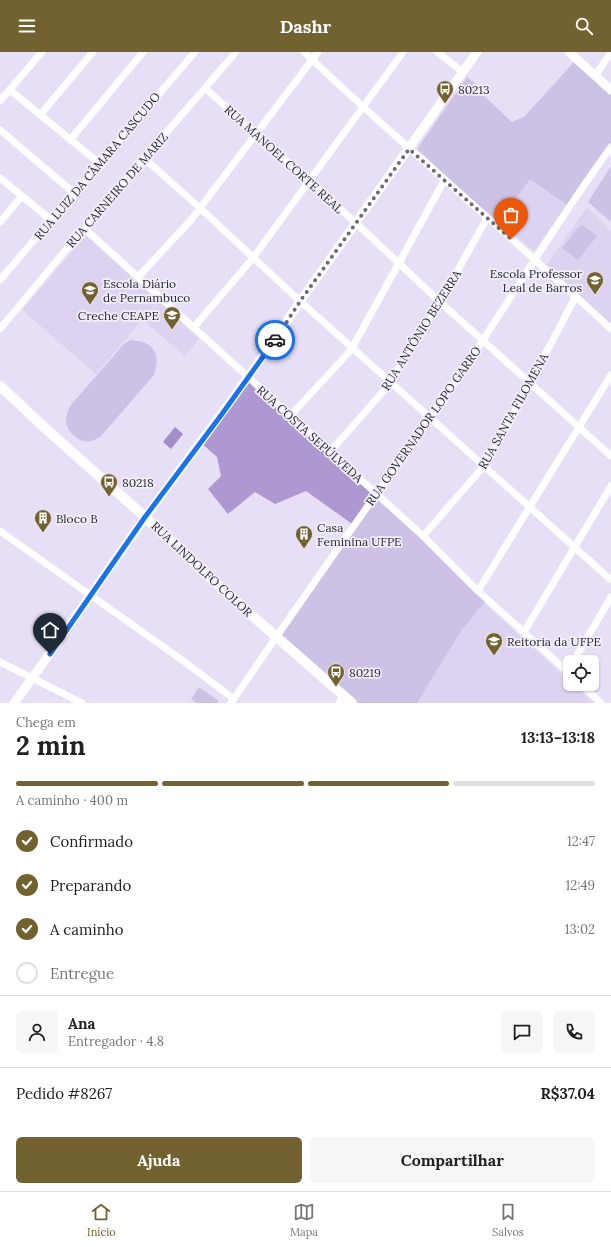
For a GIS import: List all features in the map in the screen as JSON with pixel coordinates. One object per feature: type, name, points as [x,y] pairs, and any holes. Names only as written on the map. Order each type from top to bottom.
[{"type":"main road","name":"RUA LINDOLFO COLOR","points":[[0,386],[276,636],[341,699],[352,703]]},
{"type":"street","points":[[0,101],[42,52]]},
{"type":"street","points":[[40,115],[93,52]]},
{"type":"street","points":[[70,140],[143,52]]},
{"type":"street","name":"RUA CARNEIRO DE MARIZ","points":[[0,329],[84,228],[236,52]]},
{"type":"street","points":[[304,52],[444,181],[535,259],[611,329]]},
{"type":"street","points":[[138,277],[191,220],[318,52]]},
{"type":"street","points":[[194,327],[254,258],[403,52]]},
{"type":"street","points":[[437,52],[463,72]]},
{"type":"street","points":[[14,703],[145,517],[222,414],[300,301],[477,52]]},
{"type":"street","points":[[568,52],[611,90]]},
{"type":"street","points":[[595,76],[611,52]]},
{"type":"street","name":"RUA LUIZ DA CÂMARA CASCUDO","points":[[0,280],[193,53]]},
{"type":"street","name":"RUA MANOEL CORTE REAL","points":[[205,88],[356,223],[440,302],[611,456]]},
{"type":"street","points":[[10,90],[99,163]]},
{"type":"street","points":[[0,130],[74,193]]},
{"type":"street","name":"RUA GOVERNADOR LOPO GARRO","points":[[232,701],[483,340],[559,221],[611,147]]},
{"type":"street","points":[[144,158],[300,301],[611,580]]},
{"type":"street","points":[[0,178],[51,220]]},
{"type":"street","points":[[290,415],[349,353],[444,181]]},
{"type":"street","points":[[0,222],[22,196]]},
{"type":"street","name":"RUA ANTÔNIO BEZERRA","points":[[330,452],[385,390],[440,302],[487,218]]},
{"type":"street","name":"RUA COSTA SEPÚLVEDA","points":[[84,228],[423,536],[478,591],[563,666]]},
{"type":"street","name":"RUA SANTA FILOMENA","points":[[423,536],[484,466],[576,296]]},
{"type":"street","points":[[478,591],[611,375]]},
{"type":"street","points":[[524,632],[611,486]]},
{"type":"street","points":[[0,531],[182,660],[232,701]]},
{"type":"street","points":[[577,655],[611,597]]},
{"type":"street","points":[[0,662],[82,703]]},
{"type":"street","points":[[588,691],[601,703]]},
{"type":"shaded area","points":[[574,62],[611,96],[611,145],[569,206],[530,179],[498,223],[417,149],[467,77],[482,89],[482,94],[512,122],[524,117]]},
{"type":"shaded area","points":[[611,166],[611,222],[588,202]]},
{"type":"shaded area","points":[[529,176],[568,203],[534,251],[501,224]]},
{"type":"shaded area","name":"Escola Professor Leal de Barros","points":[[587,208],[611,231],[611,325],[546,265]]},
{"type":"shaded area","points":[[581,224],[597,236],[578,260],[562,248]]},
{"type":"shaded area","name":"Escola Diário de Pernambuco","points":[[86,236],[158,301],[96,374],[22,310]]},
{"type":"shaded area","name":"Creche CEAPE","points":[[159,302],[199,339],[185,356],[143,320]]},
{"type":"shaded area","points":[[130,340],[145,343],[154,350],[157,360],[154,375],[101,436],[89,441],[80,440],[72,434],[67,426],[66,417],[70,406],[124,344]]},
{"type":"shaded area","points":[[249,378],[376,494],[355,526],[306,491],[275,504],[255,492],[228,514],[208,489],[221,476],[217,457],[201,443]]},
{"type":"shaded area","points":[[175,427],[183,434],[171,449],[163,442]]},
{"type":"shaded area","points":[[376,494],[487,599],[461,631],[417,703],[347,703],[278,639]]},
{"type":"shaded area","name":"Reitoria da UFPE","points":[[483,602],[563,676],[563,691],[580,691],[593,703],[417,703],[461,631]]},
{"type":"shaded area","points":[[199,687],[219,701],[217,703],[197,703],[191,699]]},
{"type":"way so far","points":[[275,340],[301,300],[409,149],[511,239]]},
{"type":"place","name":"80213","points":[[445,104]]},
{"type":"place","name":"Escola Professor Leal de Barros","points":[[595,295]]},
{"type":"place","name":"Escola Diário de Pernambuco","points":[[90,305]]},
{"type":"place","name":"Creche CEAPE","points":[[172,330]]},
{"type":"place","name":"80218","points":[[109,497]]},
{"type":"place","name":"Bloco B","points":[[43,533]]},
{"type":"place","name":"Casa Feminina UFPE","points":[[304,549]]},
{"type":"place","name":"Reitoria da UFPE","points":[[494,656]]},
{"type":"place","name":"80219","points":[[336,687]]},
{"type":"route","points":[[50,654],[90,594],[145,517],[275,340]]}]
